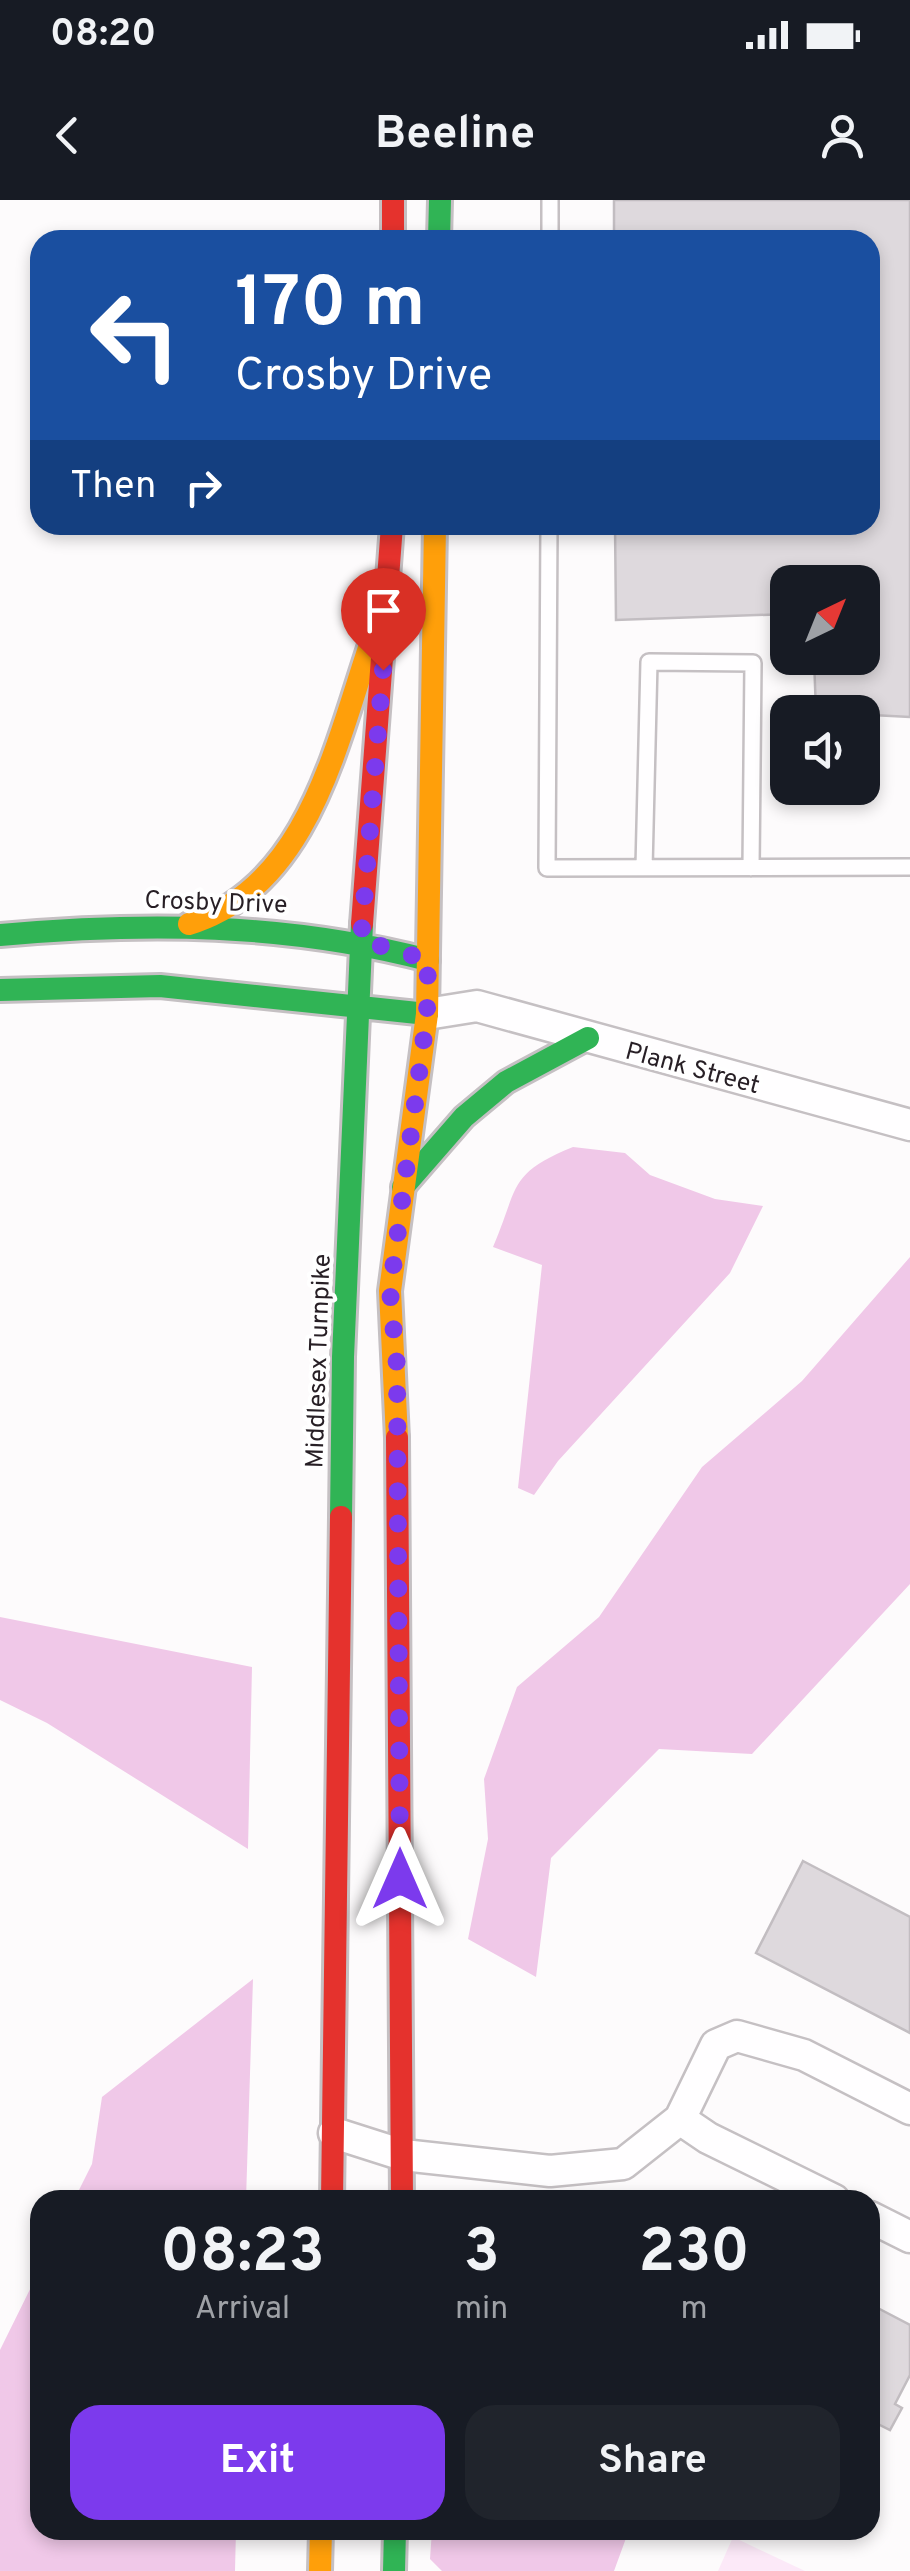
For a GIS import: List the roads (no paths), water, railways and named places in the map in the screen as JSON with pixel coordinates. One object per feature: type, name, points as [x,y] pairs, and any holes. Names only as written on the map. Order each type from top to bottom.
[{"type":"main road","points":[[392,230],[393,200]]},
{"type":"main road","points":[[439,230],[440,200]]},
{"type":"main road","name":"Middlesex Turnpike","points":[[332,2190],[343,1357],[361,940],[392,535]]},
{"type":"main road","points":[[402,2190],[397,1366],[390,1291],[427,1014],[434,535]]},
{"type":"main road","points":[[178,928],[226,912],[276,866],[303,827],[390,591]]},
{"type":"main road","name":"Crosby Drive","points":[[0,935],[111,926],[303,932],[361,940],[428,960]]},
{"type":"main road","points":[[0,990],[66,982],[299,997],[427,1014]]},
{"type":"main road","points":[[403,1188],[464,1117],[506,1082],[588,1038]]},
{"type":"main road","points":[[320,2571],[322,2540]]},
{"type":"main road","points":[[394,2571],[395,2540]]},
{"type":"street","name":"Plank Street","points":[[428,960],[476,1006]]},
{"type":"street","name":"Plank Street","points":[[427,1014],[476,1006],[910,1125]]},
{"type":"street","points":[[334,2133],[402,2155],[550,2171],[623,2164],[680,2118],[716,2045],[737,2036],[804,2055],[910,2109]]},
{"type":"street","points":[[680,2118],[708,2138],[814,2190]]},
{"type":"street","points":[[880,2222],[910,2236]]},
{"type":"lane","points":[[550,200],[550,230]]},
{"type":"lane","points":[[549,535],[547,868],[910,867]]},
{"type":"lane","points":[[644,868],[649,662],[753,663],[750,868]]}]
